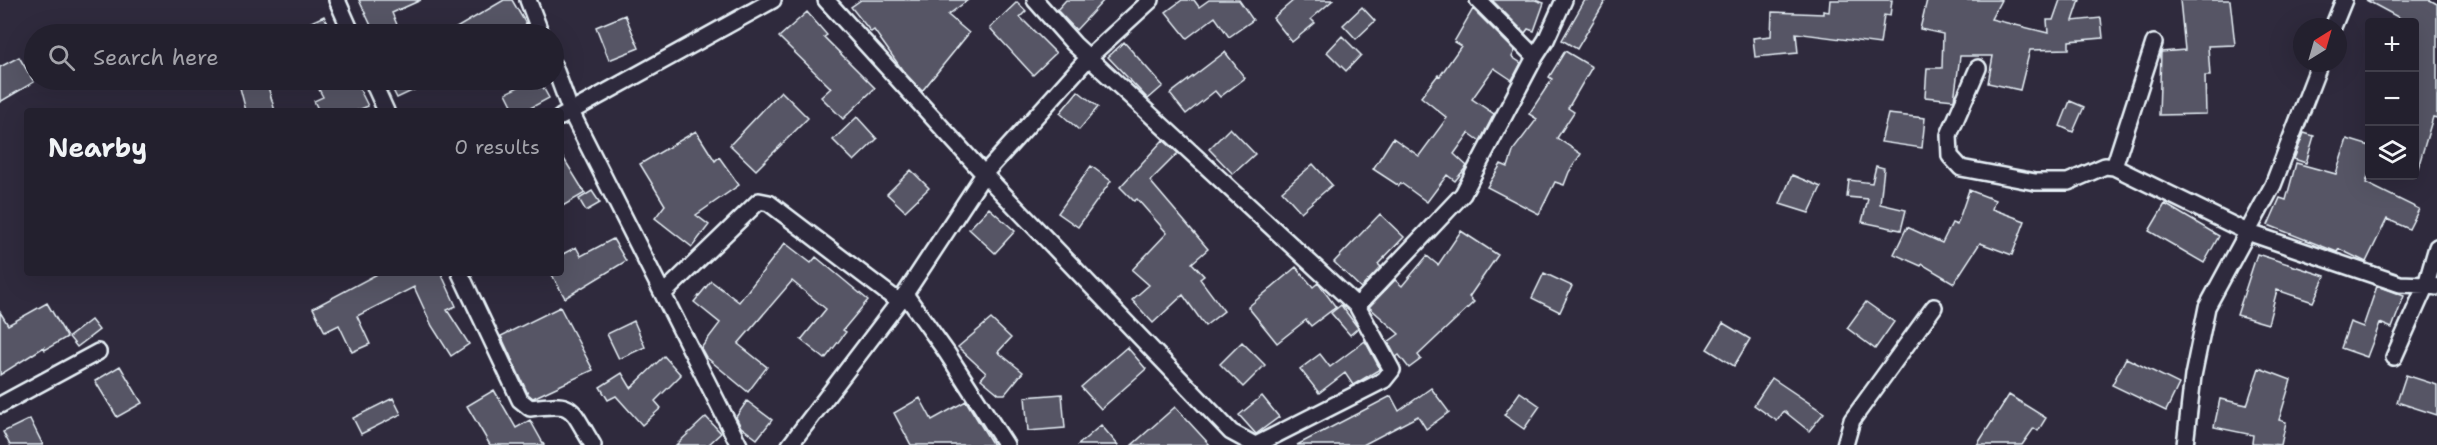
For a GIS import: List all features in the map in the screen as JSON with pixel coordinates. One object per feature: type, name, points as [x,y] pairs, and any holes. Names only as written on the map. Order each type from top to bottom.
[{"type":"street","points":[[337,0],[348,24]]},
{"type":"street","points":[[528,0],[537,24]]},
{"type":"street","points":[[566,114],[773,0]]},
{"type":"street","points":[[826,0],[984,174],[1231,432],[1256,445],[1384,380],[1392,370],[1357,306],[1090,56],[1074,44],[1035,0]]},
{"type":"street","points":[[790,445],[902,298],[984,174],[1090,56],[1151,0]]},
{"type":"street","points":[[1478,0],[1535,57]]},
{"type":"street","points":[[1357,306],[1463,194],[1546,40],[1564,0]]},
{"type":"street","points":[[2337,18],[2344,0]]},
{"type":"street","points":[[2114,167],[2154,43]]},
{"type":"street","points":[[1978,68],[1949,135],[1950,156],[1961,168],[2035,182],[2068,182],[2105,166],[2114,167],[2247,232],[2400,284],[2432,286]]},
{"type":"street","points":[[2185,445],[2193,376],[2207,308],[2273,185],[2317,72]]},
{"type":"street","points":[[377,90],[385,108]]},
{"type":"street","points":[[560,90],[566,114],[664,293],[739,445]]},
{"type":"street","points":[[664,293],[759,201],[769,203],[902,298],[947,353],[1006,445]]},
{"type":"street","points":[[2394,357],[2432,286],[2437,247]]},
{"type":"street","points":[[461,276],[520,400],[530,408],[562,404],[571,410],[593,445]]},
{"type":"street","points":[[1845,445],[1852,420],[1934,307]]},
{"type":"street","points":[[0,405],[98,352]]},
{"type":"building","points":[[359,0],[421,0],[392,13],[397,24],[370,24]]},
{"type":"building","points":[[504,0],[512,0],[526,24],[463,24]]},
{"type":"building","points":[[861,0],[968,0],[948,15],[969,33],[922,91],[903,71],[874,30],[871,32],[851,7]]},
{"type":"building","points":[[1066,0],[1104,0],[1076,30],[1057,10]]},
{"type":"building","points":[[1182,0],[1194,0],[1199,7],[1209,0],[1239,0],[1253,20],[1229,37],[1215,17],[1187,38],[1166,12]]},
{"type":"building","points":[[1294,0],[1333,0],[1311,19],[1315,23],[1292,42],[1273,18]]},
{"type":"building","points":[[1492,0],[1535,0],[1544,3],[1534,31],[1528,29],[1525,33]]},
{"type":"building","points":[[1585,0],[1606,0],[1577,49],[1562,40]]},
{"type":"building","points":[[1830,0],[1892,0],[1890,16],[1884,15],[1880,44],[1796,33],[1798,53],[1755,57],[1753,38],[1771,36],[1772,12],[1823,14],[1823,11],[1829,12]]},
{"type":"building","points":[[1927,0],[2001,0],[1991,19],[2048,33],[2047,20],[2053,20],[2060,0],[2080,0],[2073,21],[2101,18],[2103,38],[2069,41],[2069,49],[2030,50],[2020,90],[1988,83],[1993,56],[1960,56],[1954,100],[1925,97],[1927,68],[1942,68],[1943,34],[1920,29]]},
{"type":"building","points":[[2180,0],[2230,0],[2235,45],[2208,46],[2210,76],[2205,76],[2206,114],[2159,115],[2161,52],[2185,50]]},
{"type":"building","points":[[2366,0],[2430,0],[2437,4],[2437,118],[2433,117],[2419,165],[2419,18],[2400,18]]},
{"type":"building","points":[[1017,2],[1026,11],[1020,17],[1056,53],[1033,75],[990,28]]},
{"type":"building","points":[[1362,7],[1375,21],[1356,39],[1343,25]]},
{"type":"building","points":[[1473,9],[1515,51],[1512,57],[1521,63],[1512,80],[1494,68],[1472,99],[1494,114],[1480,141],[1469,133],[1454,154],[1467,166],[1455,181],[1447,175],[1427,202],[1401,183],[1399,186],[1373,169],[1393,138],[1419,156],[1447,118],[1421,97],[1438,75],[1440,76],[1461,46],[1454,42]]},
{"type":"building","points":[[807,12],[827,35],[824,37],[875,88],[843,119],[821,97],[831,88],[779,37]]},
{"type":"building","points":[[625,15],[639,48],[609,60],[596,27]]},
{"type":"building","points":[[324,16],[328,24],[307,24]]},
{"type":"building","points":[[1342,36],[1361,55],[1346,71],[1327,52]]},
{"type":"building","points":[[1124,42],[1163,86],[1148,99],[1108,57]]},
{"type":"building","points":[[1565,51],[1592,67],[1568,108],[1574,112],[1557,138],[1581,154],[1569,172],[1564,185],[1555,182],[1539,214],[1487,187],[1501,164],[1508,167],[1514,149],[1537,119],[1529,114],[1552,79],[1549,77]]},
{"type":"building","points":[[1225,52],[1245,78],[1220,97],[1215,91],[1186,114],[1170,94]]},
{"type":"building","points":[[19,57],[24,65],[24,88],[0,102],[0,67]]},
{"type":"building","points":[[241,90],[269,90],[274,108],[245,108]]},
{"type":"building","points":[[319,90],[360,90],[368,106],[363,108],[318,108],[314,101],[323,97]]},
{"type":"building","points":[[393,90],[414,90],[397,98]]},
{"type":"building","points":[[512,90],[545,90],[549,98],[531,108],[514,108],[506,93]]},
{"type":"building","points":[[781,91],[808,118],[756,170],[730,145]]},
{"type":"building","points":[[1078,91],[1098,107],[1079,130],[1060,113]]},
{"type":"building","points":[[2070,101],[2084,107],[2073,132],[2060,126]]},
{"type":"building","points":[[1888,114],[1925,118],[1922,148],[1881,142]]},
{"type":"building","points":[[857,117],[877,139],[854,161],[833,140]]},
{"type":"building","points":[[1230,128],[1255,154],[1233,174],[1209,149]]},
{"type":"building","points":[[696,131],[715,161],[719,157],[739,185],[696,215],[709,225],[692,247],[655,218],[665,205],[640,164]]},
{"type":"building","points":[[2304,133],[2314,136],[2306,163],[2294,159]]},
{"type":"building","points":[[2347,139],[2365,144],[2366,183],[2419,209],[2409,229],[2387,219],[2366,262],[2339,249],[2337,252],[2268,225],[2280,198],[2286,200],[2296,163],[2336,174]]},
{"type":"building","points":[[1163,140],[1178,153],[1150,181],[1208,249],[1192,263],[1204,276],[1200,279],[1224,311],[1205,326],[1183,295],[1153,323],[1132,300],[1149,285],[1132,270],[1167,233],[1137,199],[1134,201],[1120,187]]},
{"type":"building","points":[[564,159],[585,193],[564,205]]},
{"type":"building","points":[[1313,164],[1332,185],[1301,212],[1282,191]]},
{"type":"building","points":[[1091,166],[1111,181],[1078,227],[1058,213]]},
{"type":"building","points":[[1876,166],[1884,168],[1880,204],[1906,210],[1901,230],[1862,222],[1868,199],[1847,197],[1849,180],[1872,183]]},
{"type":"building","points":[[911,170],[929,188],[905,211],[887,194]]},
{"type":"building","points":[[1792,175],[1821,187],[1809,213],[1780,204]]},
{"type":"building","points":[[1969,190],[1995,200],[1992,209],[2025,221],[2012,255],[1980,243],[1954,283],[1922,264],[1921,266],[1894,254],[1907,227],[1942,243],[1952,223],[1957,225]]},
{"type":"building","points":[[592,191],[600,203],[586,211],[579,199]]},
{"type":"building","points":[[2165,204],[2219,236],[2204,263],[2149,231]]},
{"type":"building","points":[[989,208],[1015,231],[995,253],[969,229]]},
{"type":"building","points":[[1380,214],[1404,237],[1378,264],[1381,267],[1361,288],[1334,262]]},
{"type":"building","points":[[1461,231],[1498,255],[1469,297],[1474,302],[1418,355],[1421,359],[1409,368],[1399,355],[1396,357],[1388,342],[1399,334],[1369,307],[1395,280],[1402,286],[1427,256],[1438,265]]},
{"type":"building","points":[[613,239],[626,261],[565,298],[553,276],[564,276],[564,253],[576,247],[581,256]]},
{"type":"building","points":[[785,243],[811,263],[816,257],[868,300],[843,330],[846,332],[825,359],[801,340],[826,309],[792,281],[738,344],[767,367],[748,392],[706,357],[701,348],[720,323],[694,302],[711,281],[739,302]]},
{"type":"building","points":[[2257,254],[2325,276],[2313,302],[2277,290],[2268,324],[2237,315]]},
{"type":"building","points":[[1296,267],[1313,287],[1318,283],[1336,307],[1311,326],[1306,320],[1277,343],[1248,307]]},
{"type":"building","points":[[1544,273],[1572,286],[1560,312],[1532,298]]},
{"type":"building","points":[[373,276],[442,276],[456,306],[447,310],[469,344],[451,356],[432,326],[414,287],[357,316],[370,344],[352,352],[339,325],[325,332],[313,308]]},
{"type":"building","points":[[2377,286],[2404,296],[2392,328],[2380,323],[2367,357],[2341,348],[2350,322],[2363,327]]},
{"type":"building","points":[[1866,302],[1894,322],[1875,349],[1847,328]]},
{"type":"building","points":[[47,303],[67,337],[45,350],[44,347],[0,375],[0,312],[8,325]]},
{"type":"building","points":[[1341,305],[1358,328],[1350,335],[1331,313]]},
{"type":"building","points":[[560,307],[593,370],[533,398],[528,394],[501,336]]},
{"type":"building","points":[[991,319],[1011,338],[998,352],[1023,372],[1005,394],[999,394],[981,379],[986,373],[958,347]]},
{"type":"building","points":[[91,320],[99,330],[77,347],[69,337]]},
{"type":"building","points":[[634,321],[645,347],[619,359],[607,334]]},
{"type":"building","points":[[1723,323],[1750,339],[1734,366],[1707,349]]},
{"type":"building","points":[[1365,341],[1380,369],[1353,385],[1345,373],[1319,393],[1300,369],[1320,354],[1330,367]]},
{"type":"building","points":[[1242,342],[1265,365],[1243,387],[1220,364]]},
{"type":"building","points":[[1127,347],[1146,369],[1101,409],[1081,387]]},
{"type":"building","points":[[664,356],[681,375],[655,401],[661,408],[642,425],[616,396],[608,400],[600,387],[622,373],[631,388]]},
{"type":"building","points":[[2126,358],[2179,384],[2166,411],[2112,385]]},
{"type":"building","points":[[120,366],[142,403],[117,417],[95,381]]},
{"type":"building","points":[[2259,368],[2291,380],[2279,420],[2286,422],[2281,445],[2252,443],[2253,435],[2214,427],[2220,399],[2247,405]]},
{"type":"building","points":[[2406,375],[2437,385],[2437,415],[2397,402]]},
{"type":"building","points":[[1772,378],[1824,413],[1809,431],[1784,411],[1777,421],[1754,405]]},
{"type":"building","points":[[1431,388],[1449,412],[1426,429],[1418,416],[1363,445],[1297,445],[1391,396],[1399,411]]},
{"type":"building","points":[[494,390],[516,428],[530,420],[544,445],[490,445],[467,406]]},
{"type":"building","points":[[1520,392],[1540,406],[1524,429],[1504,415]]},
{"type":"building","points":[[1062,394],[1065,428],[1028,431],[1025,397]]},
{"type":"building","points":[[2009,395],[2046,418],[2038,431],[2034,428],[2022,445],[1977,445]]},
{"type":"building","points":[[1262,396],[1279,417],[1256,434],[1239,415]]},
{"type":"building","points":[[393,398],[401,414],[361,434],[353,418]]},
{"type":"building","points":[[920,398],[932,420],[966,401],[993,445],[911,445],[894,413]]},
{"type":"building","points":[[747,401],[772,420],[757,439],[741,427],[736,417]]},
{"type":"building","points":[[1175,407],[1210,445],[1132,445]]},
{"type":"building","points":[[706,417],[721,433],[708,445],[676,445]]},
{"type":"building","points":[[30,419],[43,445],[10,445],[3,432]]},
{"type":"building","points":[[1101,425],[1118,445],[1078,445]]}]
